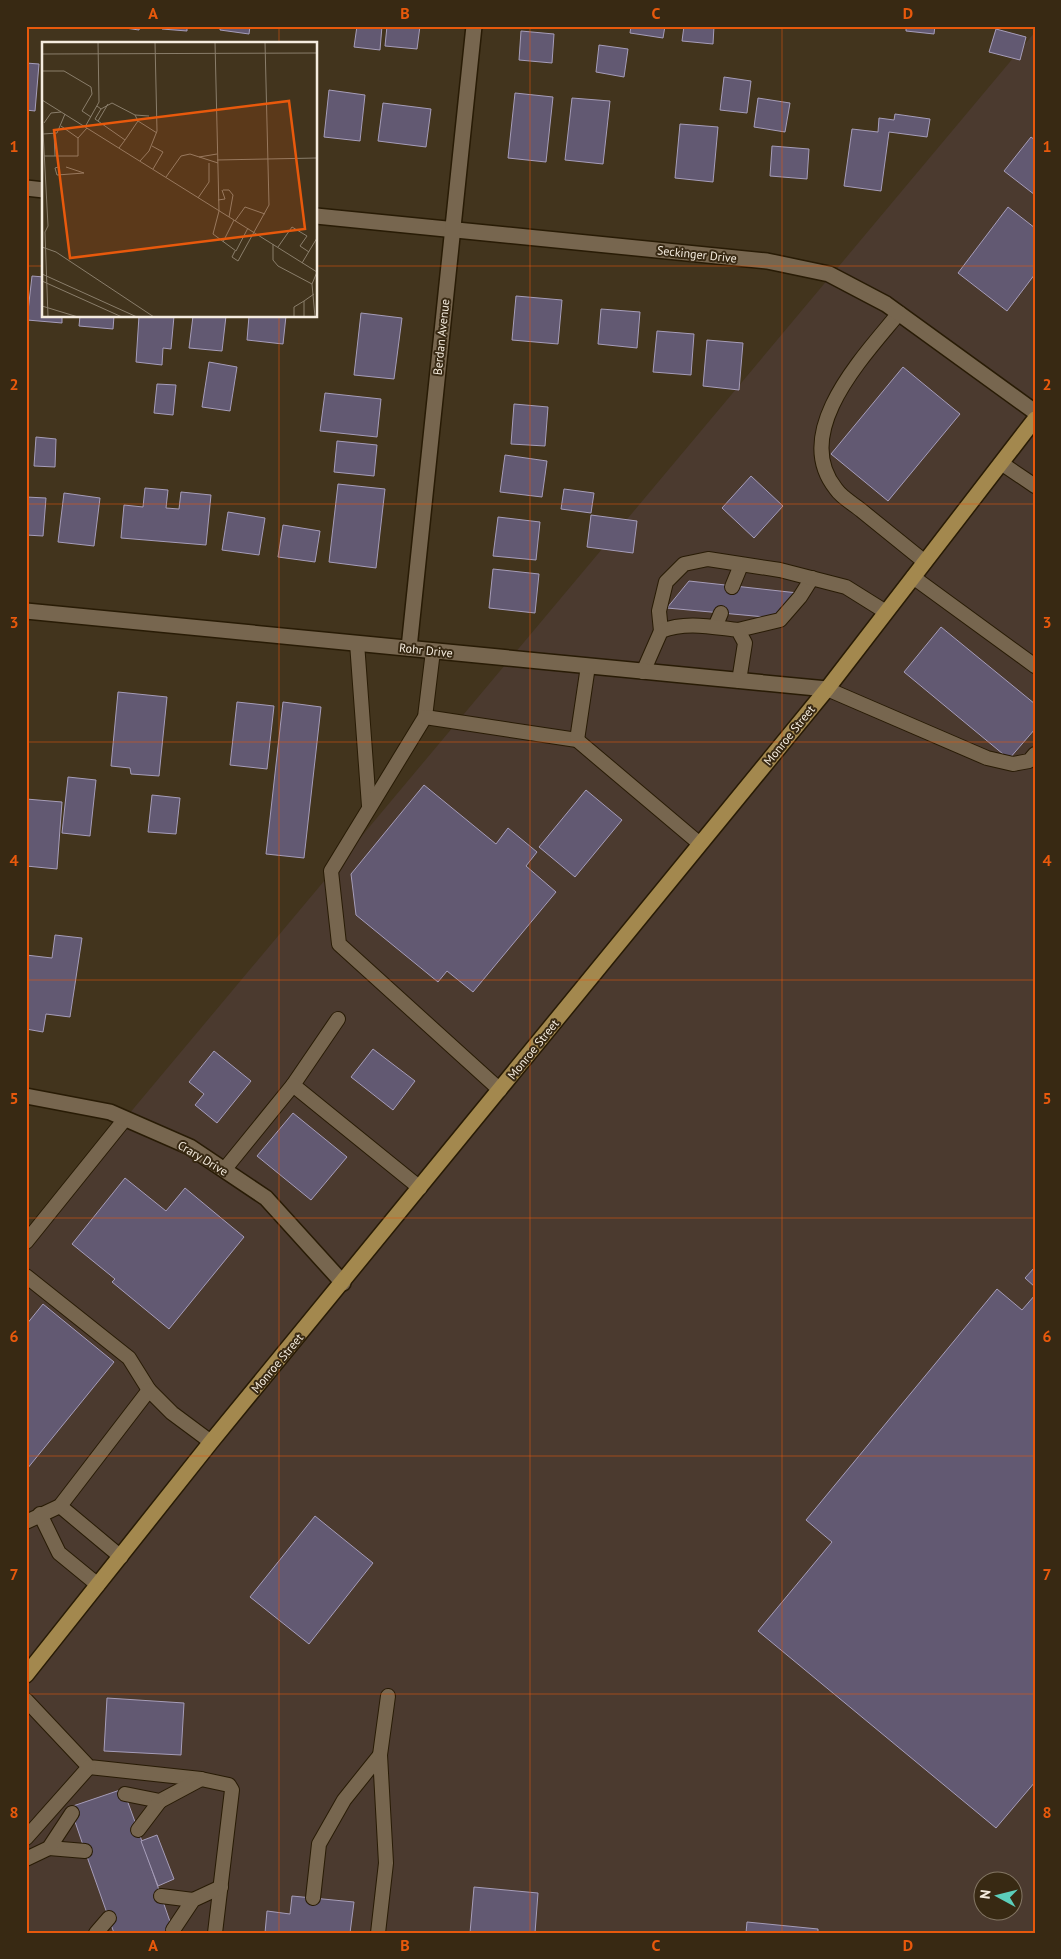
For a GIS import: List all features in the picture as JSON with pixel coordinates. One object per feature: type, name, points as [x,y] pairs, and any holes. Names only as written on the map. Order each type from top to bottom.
[{"type":"main road","name":"Monroe Street","points":[[26,1675],[211,1442],[827,689],[1035,419]]},
{"type":"street","name":"Berdan Avenue","points":[[409,648],[474,26]]},
{"type":"street","points":[[26,188],[42,190]]},
{"type":"street","name":"Seckinger Drive","points":[[318,216],[767,261],[829,274],[886,304],[1035,412]]},
{"type":"street","name":"Rohr Drive","points":[[26,611],[827,689]]},
{"type":"street","name":"Crary Drive","points":[[26,1096],[110,1112],[190,1147],[266,1198],[343,1283]]},
{"type":"lane","points":[[899,313],[838,391],[825,422],[822,446],[824,468],[836,490],[925,562]]},
{"type":"lane","points":[[1001,463],[1035,486]]},
{"type":"lane","points":[[644,672],[661,631],[659,611],[666,582],[684,564],[708,559],[812,578],[846,587],[886,612]]},
{"type":"lane","points":[[732,587],[741,565]]},
{"type":"lane","points":[[913,576],[1035,666]]},
{"type":"lane","points":[[661,631],[677,625],[738,630],[780,620],[800,597],[812,578]]},
{"type":"lane","points":[[715,627],[721,613]]},
{"type":"lane","points":[[738,630],[745,643],[739,681]]},
{"type":"lane","points":[[357,643],[368,806]]},
{"type":"lane","points":[[433,651],[425,717],[368,806],[331,871],[339,944],[500,1090]]},
{"type":"lane","points":[[577,740],[588,666]]},
{"type":"lane","points":[[827,689],[987,758],[1013,764],[1029,761],[1035,754]]},
{"type":"lane","points":[[425,717],[577,740],[700,844]]},
{"type":"lane","points":[[224,1170],[293,1085],[338,1019]]},
{"type":"lane","points":[[293,1085],[420,1188]]},
{"type":"lane","points":[[26,1242],[125,1118]]},
{"type":"lane","points":[[26,1276],[129,1358],[149,1390],[172,1413],[211,1442]]},
{"type":"lane","points":[[26,1522],[60,1506],[149,1390]]},
{"type":"lane","points":[[60,1506],[121,1557]]},
{"type":"lane","points":[[40,1514],[59,1552],[98,1586]]},
{"type":"lane","points":[[378,1933],[386,1863],[380,1755],[388,1696]]},
{"type":"lane","points":[[26,1700],[89,1767],[201,1778],[222,1782],[232,1790],[215,1933]]},
{"type":"lane","points":[[313,1898],[319,1844],[344,1800],[380,1755]]},
{"type":"lane","points":[[26,1838],[89,1767]]},
{"type":"lane","points":[[138,1830],[160,1801],[201,1778]]},
{"type":"lane","points":[[125,1794],[160,1801]]},
{"type":"lane","points":[[49,1848],[72,1813]]},
{"type":"lane","points":[[26,1859],[49,1848],[85,1851]]},
{"type":"lane","points":[[173,1930],[193,1900],[221,1887]]},
{"type":"lane","points":[[161,1896],[193,1900]]},
{"type":"lane","points":[[96,1933],[109,1918]]},
{"type":"shaded area","points":[[1035,32],[1035,1933],[26,1933],[26,1237]]},
{"type":"building","points":[[111,26],[140,26],[139,30]]},
{"type":"building","points":[[162,26],[187,26],[187,31],[162,29]]},
{"type":"building","points":[[220,26],[250,26],[249,34],[220,30]]},
{"type":"building","points":[[357,26],[382,26],[380,50],[354,47]]},
{"type":"building","points":[[387,26],[420,26],[417,49],[385,46]]},
{"type":"building","points":[[631,26],[665,26],[663,38],[630,33]]},
{"type":"building","points":[[684,26],[714,26],[713,44],[682,41]]},
{"type":"building","points":[[906,26],[935,26],[934,34],[906,31]]},
{"type":"building","points":[[996,29],[1026,37],[1020,60],[989,52]]},
{"type":"building","points":[[521,31],[554,34],[552,63],[519,60]]},
{"type":"building","points":[[599,45],[628,49],[624,77],[596,72]]},
{"type":"building","points":[[26,63],[39,64],[35,111],[26,110]]},
{"type":"building","points":[[724,77],[751,81],[747,113],[720,110]]},
{"type":"building","points":[[329,90],[365,95],[360,141],[324,137]]},
{"type":"building","points":[[515,93],[553,97],[546,162],[508,158]]},
{"type":"building","points":[[572,98],[610,101],[603,164],[565,160]]},
{"type":"building","points":[[758,98],[790,103],[785,132],[754,127]]},
{"type":"building","points":[[383,103],[431,109],[426,147],[378,141]]},
{"type":"building","points":[[895,114],[930,119],[927,137],[889,132],[881,191],[844,186],[852,129],[878,132],[879,118],[894,120]]},
{"type":"building","points":[[680,124],[718,127],[713,182],[675,178]]},
{"type":"building","points":[[1031,137],[1035,140],[1035,195],[1004,171]]},
{"type":"building","points":[[772,146],[809,149],[807,179],[770,176]]},
{"type":"building","points":[[1008,207],[1035,228],[1035,274],[1007,311],[958,273]]},
{"type":"building","points":[[32,276],[42,277],[42,318],[62,318],[62,323],[27,320]]},
{"type":"building","points":[[516,296],[562,300],[558,344],[512,340]]},
{"type":"building","points":[[601,309],[640,312],[637,348],[598,344]]},
{"type":"building","points":[[361,313],[402,318],[394,379],[354,375]]},
{"type":"building","points":[[80,318],[114,318],[113,329],[79,326]]},
{"type":"building","points":[[139,318],[174,318],[171,349],[163,348],[162,365],[136,362]]},
{"type":"building","points":[[193,318],[226,318],[222,351],[189,348]]},
{"type":"building","points":[[249,318],[286,318],[283,344],[247,340]]},
{"type":"building","points":[[657,331],[694,334],[691,375],[653,372]]},
{"type":"building","points":[[707,340],[743,343],[739,390],[703,386]]},
{"type":"building","points":[[209,362],[237,367],[230,411],[202,407]]},
{"type":"building","points":[[903,367],[960,414],[888,501],[831,454]]},
{"type":"building","points":[[157,384],[176,385],[173,415],[154,413]]},
{"type":"building","points":[[325,393],[381,399],[377,437],[320,431]]},
{"type":"building","points":[[514,404],[548,407],[545,446],[511,444]]},
{"type":"building","points":[[36,437],[56,439],[55,467],[34,466]]},
{"type":"building","points":[[337,441],[377,445],[374,476],[334,472]]},
{"type":"building","points":[[505,455],[547,461],[542,497],[500,492]]},
{"type":"building","points":[[751,476],[783,506],[754,538],[722,508]]},
{"type":"building","points":[[338,484],[385,489],[376,568],[329,562]]},
{"type":"building","points":[[145,488],[168,490],[166,508],[179,509],[181,492],[211,495],[206,545],[121,538],[124,505],[143,507]]},
{"type":"building","points":[[564,489],[594,493],[591,513],[561,509]]},
{"type":"building","points":[[64,493],[100,498],[94,546],[58,542]]},
{"type":"building","points":[[26,497],[46,498],[43,536],[26,535]]},
{"type":"building","points":[[228,512],[265,518],[259,555],[222,550]]},
{"type":"building","points":[[591,515],[637,521],[633,553],[587,547]]},
{"type":"building","points":[[498,517],[540,522],[536,560],[493,556]]},
{"type":"building","points":[[283,525],[320,531],[315,562],[278,557]]},
{"type":"building","points":[[493,569],[539,574],[535,613],[489,608]]},
{"type":"building","points":[[689,581],[798,593],[776,618],[667,608]]},
{"type":"building","points":[[941,627],[1035,704],[1035,729],[1009,759],[904,672]]},
{"type":"building","points":[[118,692],[167,697],[159,776],[131,774],[130,768],[111,766]]},
{"type":"building","points":[[237,702],[274,706],[267,769],[230,765]]},
{"type":"building","points":[[283,702],[321,707],[304,858],[266,854]]},
{"type":"building","points":[[68,777],[96,780],[90,836],[62,833]]},
{"type":"building","points":[[424,785],[496,844],[508,828],[537,852],[526,866],[556,892],[473,992],[447,971],[438,982],[356,915],[351,874]]},
{"type":"building","points":[[586,790],[622,820],[575,877],[539,847]]},
{"type":"building","points":[[152,795],[180,798],[176,834],[148,832]]},
{"type":"building","points":[[26,799],[62,802],[57,869],[26,866]]},
{"type":"building","points":[[55,935],[82,938],[70,1017],[46,1014],[43,1032],[26,1029],[26,955],[52,958]]},
{"type":"building","points":[[373,1049],[415,1081],[393,1110],[351,1077]]},
{"type":"building","points":[[214,1051],[251,1081],[217,1123],[195,1105],[204,1094],[189,1082]]},
{"type":"building","points":[[293,1113],[347,1157],[311,1200],[257,1156]]},
{"type":"building","points":[[125,1178],[166,1211],[185,1188],[244,1237],[169,1329],[112,1282],[115,1279],[72,1244]]},
{"type":"building","points":[[1035,1267],[1035,1287],[1025,1278]]},
{"type":"building","points":[[997,1289],[1022,1310],[1035,1295],[1035,1782],[996,1828],[758,1631],[832,1542],[806,1520]]},
{"type":"building","points":[[43,1304],[114,1362],[27,1469],[26,1325]]},
{"type":"building","points":[[315,1516],[373,1563],[309,1644],[250,1597]]},
{"type":"building","points":[[107,1698],[184,1703],[181,1755],[104,1751]]},
{"type":"building","points":[[123,1789],[174,1933],[114,1933],[70,1807]]},
{"type":"building","points":[[157,1835],[174,1879],[158,1886],[141,1841]]},
{"type":"building","points":[[474,1887],[538,1893],[535,1933],[470,1933]]},
{"type":"building","points":[[292,1896],[354,1902],[350,1933],[265,1933],[267,1911],[290,1914]]},
{"type":"building","points":[[747,1922],[818,1929],[818,1933],[746,1933]]}]
